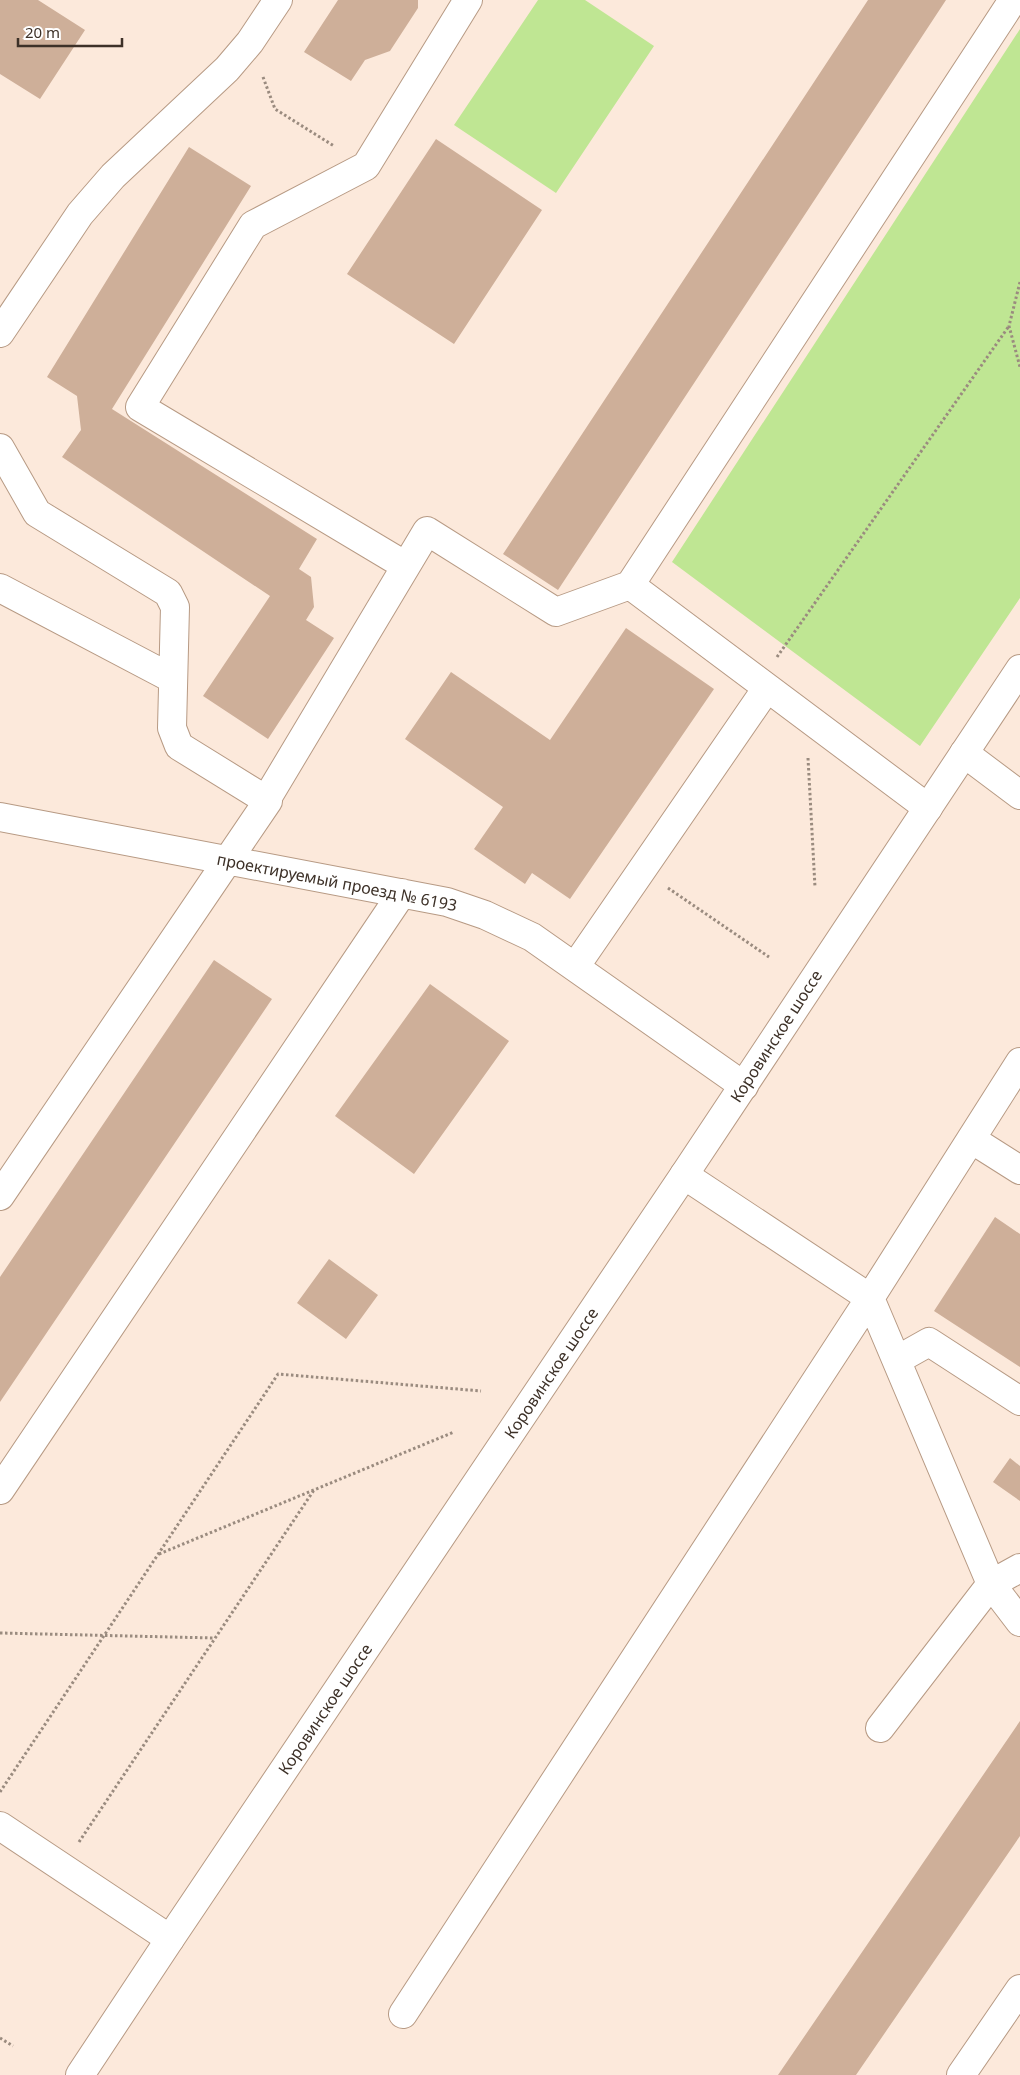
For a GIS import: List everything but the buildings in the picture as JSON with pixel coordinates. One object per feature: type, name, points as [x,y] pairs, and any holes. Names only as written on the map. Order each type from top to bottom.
[{"type":"main road","points":[[0,333],[80,214],[113,176],[227,69],[250,42],[278,0]]},
{"type":"main road","points":[[406,566],[140,407],[253,225],[366,166],[468,0]]},
{"type":"main road","points":[[0,1196],[268,800],[271,791],[427,531],[556,612],[630,585],[1014,0]]},
{"type":"main road","points":[[0,448],[37,514],[168,593],[175,607],[172,728],[179,746],[268,800]]},
{"type":"main road","points":[[630,585],[928,808]]},
{"type":"main road","points":[[0,588],[173,679]]},
{"type":"main road","name":"Коровинское шоссе","points":[[80,2075],[744,1086],[1020,669]]},
{"type":"main road","points":[[575,967],[642,870],[763,685]]},
{"type":"main road","points":[[964,753],[1020,795]]},
{"type":"main road","name":"проектируемый проезд № 6193","points":[[0,817],[447,902],[485,915],[532,937],[744,1086]]},
{"type":"main road","points":[[0,1490],[402,894]]},
{"type":"main road","points":[[403,2014],[870,1298],[1020,1062]]},
{"type":"main road","points":[[971,1139],[1020,1170]]},
{"type":"main road","points":[[684,1175],[870,1298],[991,1584],[1020,1622]]},
{"type":"main road","points":[[897,1360],[929,1342],[1020,1401]]},
{"type":"main road","points":[[880,1728],[991,1584],[1020,1568]]},
{"type":"main road","points":[[0,1826],[170,1939]]},
{"type":"main road","points":[[960,2075],[1020,1989]]},
{"type":"path","points":[[250,42],[275,109],[366,166]]},
{"type":"path","points":[[763,685],[1009,326],[1020,282]]},
{"type":"path","points":[[1009,326],[1020,367]]},
{"type":"path","points":[[806,717],[815,887]]},
{"type":"path","points":[[642,870],[769,957]]},
{"type":"path","points":[[0,1792],[278,1374],[481,1391]]},
{"type":"path","points":[[158,1554],[454,1432]]},
{"type":"path","points":[[62,1867],[314,1490]]},
{"type":"path","points":[[0,1633],[215,1638]]},
{"type":"path","points":[[0,2038],[13,2046]]},
{"type":"green space","points":[[538,0],[585,0],[654,46],[556,193],[454,125]]},
{"type":"green space","points":[[1020,29],[1020,598],[920,746],[672,562]]}]
